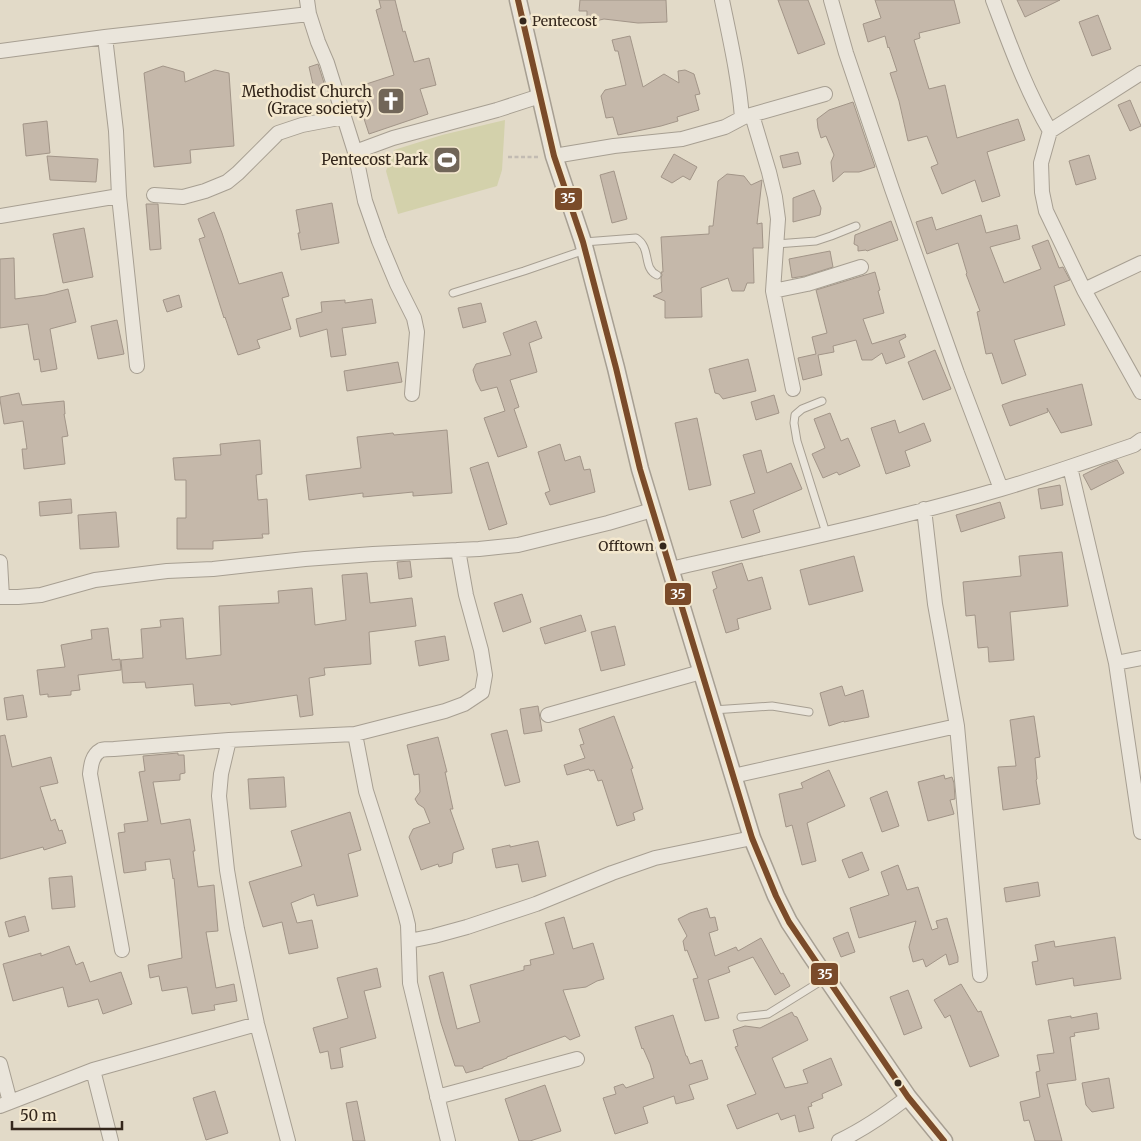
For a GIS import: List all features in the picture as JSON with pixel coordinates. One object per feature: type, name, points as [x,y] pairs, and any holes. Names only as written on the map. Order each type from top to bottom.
[{"type":"street","points":[[307,0],[309,14],[327,63],[355,152],[365,201],[397,284],[414,318],[417,332],[412,394]]},
{"type":"street","points":[[518,0],[554,156],[584,246],[640,469],[752,838],[780,904],[810,954],[908,1097],[944,1141]]},
{"type":"street","points":[[722,0],[741,99],[770,172],[778,219],[773,292],[793,389]]},
{"type":"street","points":[[831,0],[846,53],[889,180],[957,373],[1001,489]]},
{"type":"street","points":[[993,0],[1026,85],[1050,131]]},
{"type":"street","points":[[0,51],[104,37],[309,14]]},
{"type":"street","points":[[104,37],[116,131],[119,196],[137,366]]},
{"type":"street","points":[[1141,73],[1050,131],[1041,163],[1042,192],[1046,211],[1084,290],[1141,392]]},
{"type":"street","points":[[554,156],[614,146],[682,139],[725,127],[747,116],[825,94]]},
{"type":"street","points":[[355,152],[393,138],[470,118],[540,96]]},
{"type":"street","points":[[154,195],[183,197],[205,192],[227,182],[278,133],[302,125],[344,117]]},
{"type":"street","points":[[0,216],[119,196]]},
{"type":"street","points":[[1084,290],[1141,263]]},
{"type":"street","points":[[773,292],[807,284],[861,267]]},
{"type":"street","points":[[670,569],[826,533],[1001,489],[1134,445],[1141,440]]},
{"type":"street","points":[[1070,467],[1116,663],[1140,823]]},
{"type":"street","points":[[924,509],[934,604],[956,726],[980,975]]},
{"type":"street","points":[[0,562],[1,597],[18,597],[41,595],[95,580],[167,571],[213,569],[372,554],[518,545],[652,510]]},
{"type":"street","points":[[122,950],[90,774],[94,758],[101,750],[230,740],[355,734],[445,711],[464,704],[482,692],[485,674],[482,650],[466,595],[458,550]]},
{"type":"street","points":[[1116,663],[1141,658]]},
{"type":"street","points":[[548,715],[701,672]]},
{"type":"street","points":[[733,776],[956,726]]},
{"type":"street","points":[[355,734],[366,791],[408,925],[410,983],[448,1141]]},
{"type":"street","points":[[230,740],[221,774],[219,796],[227,870],[257,1024],[288,1141]]},
{"type":"street","points":[[409,941],[467,927],[536,904],[612,873],[655,858],[752,838]]},
{"type":"street","points":[[0,1064],[5,1104],[93,1070],[257,1024]]},
{"type":"street","points":[[437,1097],[576,1059]]},
{"type":"street","points":[[93,1070],[111,1141]]},
{"type":"street","points":[[839,1141],[885,1114],[908,1097]]},
{"type":"lane","points":[[776,244],[816,240],[856,226]]},
{"type":"lane","points":[[453,294],[524,271],[584,246],[636,238],[645,249],[650,269],[657,275]]},
{"type":"lane","points":[[822,402],[802,409],[795,415],[794,423],[797,442],[826,533]]},
{"type":"lane","points":[[713,710],[772,706],[809,712]]},
{"type":"lane","points":[[740,1017],[768,1014],[826,978]]},
{"type":"path","points":[[508,157],[554,156]]},
{"type":"shaded area","name":"Pentecost Park","points":[[505,120],[502,170],[497,186],[398,214],[386,171],[394,150],[442,135]]},
{"type":"building","points":[[379,0],[395,0],[403,32],[405,31],[414,62],[429,58],[436,85],[420,89],[428,114],[369,134],[354,88],[394,75],[376,10],[381,8]]},
{"type":"building","points":[[580,0],[666,0],[667,22],[638,23],[604,19],[587,23],[587,11],[579,11]]},
{"type":"building","points":[[778,0],[808,0],[825,44],[798,54]]},
{"type":"building","points":[[875,0],[954,0],[960,23],[919,33],[920,38],[914,40],[929,89],[945,85],[957,138],[1018,119],[1025,140],[987,152],[1000,196],[982,202],[975,180],[942,194],[931,167],[938,164],[927,136],[908,141],[899,101],[890,73],[897,71],[885,36],[868,42],[863,24],[881,18]]},
{"type":"building","points":[[1017,0],[1060,0],[1025,17]]},
{"type":"building","points":[[1098,15],[1111,49],[1092,56],[1079,22]]},
{"type":"building","points":[[630,36],[643,87],[664,74],[679,83],[678,71],[685,70],[694,74],[700,94],[695,95],[699,110],[677,117],[678,121],[618,135],[613,117],[606,118],[601,96],[605,90],[626,85],[618,51],[615,51],[612,40]]},
{"type":"building","points":[[318,64],[325,86],[314,89],[309,67]]},
{"type":"building","points":[[163,66],[184,72],[185,82],[215,70],[229,73],[234,146],[190,150],[191,163],[154,167],[144,73]]},
{"type":"building","points":[[1130,100],[1141,126],[1130,131],[1118,105]]},
{"type":"building","points":[[853,102],[875,167],[859,172],[844,172],[833,182],[831,162],[834,155],[826,136],[821,138],[817,119],[829,110]]},
{"type":"building","points":[[47,121],[50,153],[26,156],[23,124]]},
{"type":"building","points":[[798,152],[801,164],[783,168],[780,156]]},
{"type":"building","points":[[674,154],[697,167],[690,180],[683,176],[672,183],[661,177]]},
{"type":"building","points":[[1089,155],[1096,179],[1076,185],[1069,161]]},
{"type":"building","points":[[47,156],[98,159],[96,182],[50,180]]},
{"type":"building","points":[[614,171],[627,219],[612,223],[600,175]]},
{"type":"building","points":[[727,174],[744,176],[751,185],[762,180],[757,224],[762,223],[763,248],[753,248],[754,283],[747,283],[744,291],[732,291],[728,278],[701,288],[702,317],[665,318],[665,301],[653,296],[662,292],[661,237],[709,234],[709,226],[713,226],[718,181]]},
{"type":"building","points":[[814,190],[821,208],[820,215],[793,222],[793,198]]},
{"type":"building","points":[[332,203],[339,243],[301,250],[296,210]]},
{"type":"building","points":[[146,204],[158,204],[161,249],[150,250]]},
{"type":"building","points":[[214,212],[239,284],[282,272],[289,296],[282,298],[291,329],[257,340],[260,348],[238,355],[199,239],[205,237],[198,219]]},
{"type":"building","points":[[981,215],[986,233],[1017,225],[1020,239],[990,247],[1004,283],[1041,269],[1032,246],[1048,240],[1059,268],[1063,267],[1070,280],[1054,286],[1065,325],[1014,340],[1026,375],[1002,384],[992,353],[986,354],[977,312],[980,311],[966,274],[958,243],[927,254],[916,222],[932,217],[936,230]]},
{"type":"building","points":[[891,221],[898,240],[867,251],[858,251],[858,246],[854,244],[855,235]]},
{"type":"building","points":[[84,228],[93,277],[63,283],[53,234]]},
{"type":"building","points":[[830,251],[833,267],[792,278],[789,259]]},
{"type":"building","points":[[14,258],[15,299],[45,295],[68,289],[76,322],[50,329],[57,369],[41,372],[39,359],[34,360],[28,324],[0,328],[0,259]]},
{"type":"building","points":[[875,272],[884,313],[863,319],[872,344],[905,334],[906,337],[899,341],[905,357],[886,364],[882,353],[872,360],[862,360],[856,340],[833,346],[834,352],[818,355],[822,375],[803,380],[798,358],[816,354],[812,337],[827,333],[816,290]]},
{"type":"building","points":[[179,295],[182,307],[167,312],[163,300]]},
{"type":"building","points":[[372,299],[376,323],[342,328],[346,355],[331,357],[327,329],[300,337],[296,319],[322,312],[321,302],[345,300],[345,303]]},
{"type":"building","points":[[481,303],[486,322],[463,328],[458,308]]},
{"type":"building","points":[[117,320],[124,354],[98,359],[91,326]]},
{"type":"building","points":[[536,321],[542,338],[529,343],[537,372],[510,380],[519,407],[514,409],[527,447],[498,457],[484,418],[505,411],[497,387],[481,391],[473,370],[476,364],[511,355],[503,333]]},
{"type":"building","points":[[935,350],[951,389],[923,400],[908,362]]},
{"type":"building","points":[[748,359],[756,391],[723,399],[719,394],[715,393],[709,369]]},
{"type":"building","points":[[398,362],[402,382],[347,391],[344,371]]},
{"type":"building","points":[[1082,384],[1092,425],[1061,433],[1047,408],[1048,412],[1010,426],[1002,405]]},
{"type":"building","points":[[19,393],[22,405],[64,401],[68,436],[62,437],[65,464],[24,469],[22,449],[27,449],[23,421],[4,424],[0,400],[0,397]]},
{"type":"building","points":[[774,395],[779,413],[756,420],[751,402]]},
{"type":"building","points":[[830,413],[841,441],[848,438],[860,466],[839,475],[837,472],[823,478],[812,454],[825,448],[814,419]]},
{"type":"building","points":[[697,418],[711,485],[689,490],[675,423]]},
{"type":"building","points":[[895,420],[899,433],[924,423],[931,441],[905,451],[910,466],[886,474],[871,428]]},
{"type":"building","points":[[447,430],[452,493],[413,496],[413,492],[363,497],[363,493],[309,500],[306,475],[361,468],[357,437]]},
{"type":"building","points":[[260,440],[262,474],[256,475],[258,500],[267,499],[269,534],[262,534],[263,538],[213,541],[213,549],[177,549],[177,518],[186,518],[186,480],[175,480],[173,458],[221,455],[220,444]]},
{"type":"building","points":[[560,444],[565,461],[580,456],[584,470],[590,469],[595,492],[550,505],[545,493],[550,491],[538,452]]},
{"type":"building","points":[[761,450],[767,473],[791,463],[802,489],[753,510],[760,532],[742,538],[730,501],[755,493],[743,455]]},
{"type":"building","points":[[1117,460],[1124,473],[1091,490],[1083,475]]},
{"type":"building","points":[[488,462],[507,524],[489,530],[470,468]]},
{"type":"building","points":[[1060,485],[1063,505],[1041,509],[1038,489]]},
{"type":"building","points":[[71,499],[72,513],[40,516],[39,502]]},
{"type":"building","points":[[1000,502],[1005,518],[961,532],[956,515]]},
{"type":"building","points":[[116,512],[119,547],[80,549],[78,515]]},
{"type":"building","points":[[1062,552],[1068,606],[1010,612],[1014,660],[989,662],[988,647],[978,648],[975,615],[966,616],[963,582],[1021,576],[1019,556]]},
{"type":"building","points":[[854,556],[863,591],[809,605],[800,570]]},
{"type":"building","points":[[410,561],[412,577],[399,579],[397,562]]},
{"type":"building","points":[[742,563],[748,581],[762,577],[771,609],[737,619],[739,629],[726,633],[713,590],[717,588],[712,572]]},
{"type":"building","points":[[367,573],[370,603],[412,598],[416,626],[369,632],[371,664],[324,668],[325,675],[309,678],[313,715],[300,717],[297,695],[231,705],[230,703],[195,706],[193,684],[146,688],[145,682],[123,683],[121,660],[143,658],[141,629],[161,627],[160,620],[183,618],[186,659],[221,655],[219,606],[279,603],[278,591],[312,588],[315,625],[346,620],[342,575]]},
{"type":"building","points":[[522,594],[531,622],[503,632],[494,603]]},
{"type":"building","points":[[581,615],[586,631],[545,644],[540,628]]},
{"type":"building","points":[[615,626],[625,665],[601,671],[591,632]]},
{"type":"building","points":[[108,628],[112,660],[120,659],[121,670],[78,675],[80,690],[71,691],[71,695],[48,697],[48,694],[40,695],[37,670],[65,667],[61,645],[92,639],[91,630]]},
{"type":"building","points":[[445,636],[449,660],[419,666],[415,641]]},
{"type":"building","points":[[842,686],[845,696],[863,690],[869,717],[844,721],[829,726],[820,693]]},
{"type":"building","points":[[23,695],[27,717],[7,720],[4,698]]},
{"type":"building","points":[[538,706],[542,731],[524,734],[520,709]]},
{"type":"building","points":[[614,716],[633,768],[631,769],[643,809],[633,813],[635,820],[617,826],[602,780],[598,781],[594,770],[590,771],[589,769],[567,775],[564,765],[585,758],[580,745],[584,744],[579,729]]},
{"type":"building","points":[[1034,716],[1040,757],[1035,758],[1040,804],[1003,810],[998,767],[1016,766],[1010,720]]},
{"type":"building","points":[[507,730],[520,782],[505,786],[491,734]]},
{"type":"building","points":[[5,735],[12,767],[51,757],[58,783],[40,787],[51,821],[55,819],[59,831],[62,830],[66,843],[44,850],[43,847],[0,859],[0,736]]},
{"type":"building","points":[[438,737],[447,772],[445,772],[453,809],[450,809],[464,849],[453,853],[452,863],[439,867],[438,864],[421,870],[409,837],[413,829],[430,823],[424,808],[415,799],[420,792],[419,774],[414,775],[407,745]]},
{"type":"building","points":[[178,753],[178,755],[184,755],[185,773],[180,774],[180,780],[153,782],[161,824],[190,819],[198,887],[214,885],[218,931],[206,932],[216,988],[234,984],[237,1001],[214,1005],[215,1010],[192,1014],[187,987],[162,991],[159,976],[150,978],[148,965],[182,958],[174,878],[170,859],[145,862],[146,870],[124,873],[118,833],[125,832],[124,824],[148,821],[139,772],[145,771],[143,756]]},
{"type":"building","points":[[829,770],[845,806],[807,823],[816,861],[802,865],[792,825],[786,827],[779,794],[803,788],[801,783]]},
{"type":"building","points":[[944,775],[945,779],[952,777],[954,783],[955,799],[950,800],[954,814],[928,821],[918,782]]},
{"type":"building","points":[[284,777],[286,807],[250,809],[248,779]]},
{"type":"building","points":[[887,791],[899,826],[882,832],[870,798]]},
{"type":"building","points":[[350,812],[361,850],[348,854],[358,896],[317,906],[314,894],[291,903],[297,923],[312,920],[318,948],[289,954],[282,922],[263,927],[249,882],[302,866],[291,831]]},
{"type":"building","points":[[538,841],[546,876],[522,882],[518,864],[496,868],[492,849]]},
{"type":"building","points":[[862,852],[869,870],[849,878],[842,860]]},
{"type":"building","points":[[898,865],[907,890],[918,887],[932,930],[938,928],[936,921],[947,918],[958,962],[949,965],[946,954],[926,967],[923,959],[913,962],[909,947],[916,921],[859,938],[850,908],[889,895],[881,872]]},
{"type":"building","points":[[72,876],[75,907],[52,909],[49,878]]},
{"type":"building","points":[[1038,882],[1040,896],[1006,902],[1004,888]]},
{"type":"building","points":[[707,908],[710,918],[715,917],[718,930],[709,933],[715,956],[736,947],[738,951],[761,938],[790,986],[775,995],[753,957],[728,967],[730,972],[708,980],[719,1018],[705,1021],[693,979],[698,978],[687,950],[685,951],[683,941],[687,936],[678,919]]},
{"type":"building","points":[[25,916],[29,931],[9,937],[5,922]]},
{"type":"building","points":[[564,917],[573,949],[593,943],[604,979],[586,987],[563,990],[580,1036],[570,1040],[565,1036],[466,1073],[463,1066],[455,1066],[441,1023],[429,976],[443,972],[457,1029],[480,1022],[470,985],[524,970],[524,966],[531,965],[530,960],[554,954],[545,923]]},
{"type":"building","points":[[848,932],[855,952],[841,957],[833,938]]},
{"type":"building","points":[[1115,937],[1121,979],[1074,986],[1073,978],[1036,985],[1032,962],[1038,961],[1035,945],[1054,941],[1055,947]]},
{"type":"building","points":[[69,946],[76,965],[83,962],[90,982],[121,972],[132,1004],[103,1014],[98,999],[68,1007],[63,987],[13,1001],[3,964],[41,953],[41,956]]},
{"type":"building","points":[[377,968],[381,987],[364,991],[376,1038],[340,1048],[343,1067],[331,1069],[328,1051],[320,1053],[313,1028],[348,1018],[337,978]]},
{"type":"building","points":[[961,984],[978,1012],[981,1011],[999,1056],[970,1067],[950,1015],[945,1018],[934,1000]]},
{"type":"building","points":[[908,990],[922,1028],[904,1035],[890,997]]},
{"type":"building","points":[[792,1012],[797,1017],[808,1040],[772,1058],[785,1088],[808,1083],[803,1070],[831,1058],[842,1085],[822,1094],[823,1098],[811,1103],[812,1106],[808,1107],[814,1128],[799,1132],[795,1115],[781,1120],[778,1113],[737,1129],[727,1105],[756,1094],[735,1047],[738,1046],[733,1030],[745,1026],[760,1028]]},
{"type":"building","points":[[1097,1013],[1099,1029],[1074,1033],[1075,1036],[1070,1037],[1076,1080],[1047,1084],[1062,1141],[1035,1141],[1029,1120],[1024,1121],[1020,1102],[1040,1097],[1036,1072],[1040,1071],[1037,1055],[1054,1053],[1048,1020]]},
{"type":"building","points":[[673,1015],[690,1064],[702,1060],[708,1079],[689,1085],[694,1099],[676,1104],[674,1096],[643,1107],[648,1123],[615,1134],[603,1098],[616,1094],[614,1087],[623,1084],[626,1088],[654,1078],[635,1027]]},
{"type":"building","points":[[1109,1078],[1114,1108],[1092,1112],[1086,1105],[1082,1083]]},
{"type":"building","points":[[545,1085],[561,1131],[530,1141],[519,1141],[505,1099]]},
{"type":"building","points":[[215,1091],[228,1133],[206,1140],[193,1098]]},
{"type":"building","points":[[357,1101],[365,1141],[353,1141],[346,1103]]},
{"type":"transit line","name":"35","points":[[518,0],[554,156],[583,242],[640,469],[752,838],[789,922],[908,1097],[944,1141]]},
{"type":"place","name":"Pentecost","points":[[523,21]]},
{"type":"place","name":"Methodist Church (Grace society)","points":[[391,101]]},
{"type":"place","name":"Pentecost Park","points":[[447,160]]},
{"type":"place","name":"Offtown","points":[[663,546]]}]
